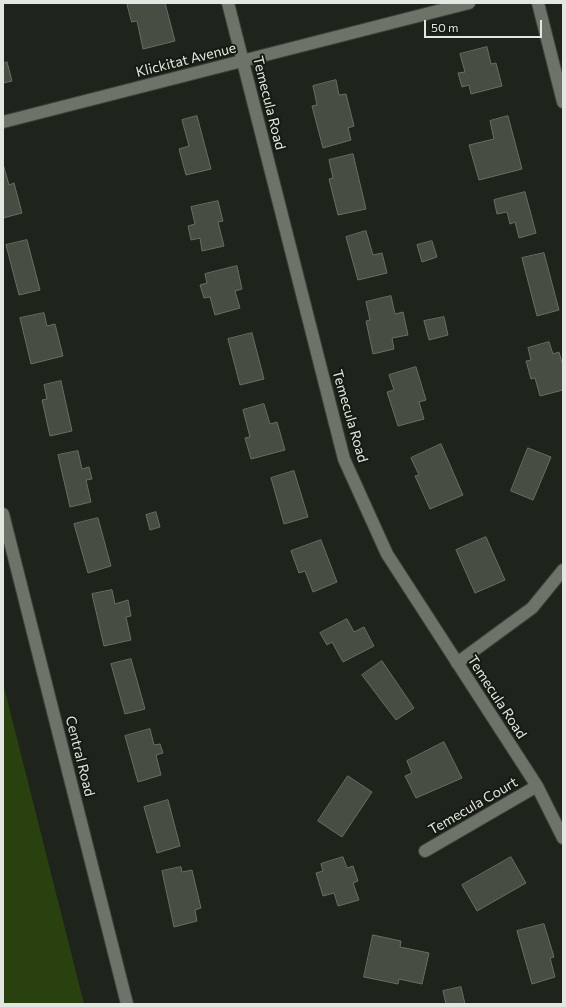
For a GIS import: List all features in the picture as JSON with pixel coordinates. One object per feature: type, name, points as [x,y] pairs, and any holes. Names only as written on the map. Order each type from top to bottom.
[{"type":"street","name":"Temecula Road","points":[[228,3],[344,459],[387,554],[537,786],[563,838]]},
{"type":"street","name":"Klickitat Avenue","points":[[3,122],[469,3]]},
{"type":"street","points":[[538,3],[563,102]]},
{"type":"street","name":"Central Road","points":[[3,514],[127,1004]]},
{"type":"street","points":[[457,663],[532,608],[563,570]]},
{"type":"street","name":"Temecula Court","points":[[425,851],[537,786]]},
{"type":"green space","points":[[3,683],[84,1004],[3,1004]]},
{"type":"building","points":[[127,3],[165,3],[175,41],[143,49],[137,21],[132,22]]},
{"type":"building","points":[[487,47],[491,64],[496,63],[502,86],[471,94],[469,85],[462,87],[458,73],[465,72],[460,54]]},
{"type":"building","points":[[7,62],[12,81],[3,83],[3,64]]},
{"type":"building","points":[[336,80],[339,95],[346,94],[354,126],[348,128],[351,140],[323,148],[312,106],[317,105],[313,86]]},
{"type":"building","points":[[197,116],[211,169],[186,175],[179,149],[189,146],[182,120]]},
{"type":"building","points":[[508,116],[522,169],[479,180],[469,145],[494,139],[490,121]]},
{"type":"building","points":[[353,154],[366,209],[338,215],[329,179],[333,178],[329,160]]},
{"type":"building","points":[[3,164],[9,185],[14,183],[22,213],[3,218]]},
{"type":"building","points":[[525,192],[536,233],[519,238],[515,222],[510,224],[507,212],[497,214],[494,200]]},
{"type":"building","points":[[218,201],[223,221],[218,222],[224,246],[202,251],[200,238],[191,240],[188,226],[195,224],[191,207]]},
{"type":"building","points":[[366,231],[373,255],[382,253],[387,273],[358,280],[346,237]]},
{"type":"building","points":[[27,240],[40,290],[19,295],[6,245]]},
{"type":"building","points":[[432,241],[437,257],[422,262],[417,245]]},
{"type":"building","points":[[544,253],[559,310],[537,316],[522,258]]},
{"type":"building","points":[[237,266],[242,289],[235,291],[240,308],[215,315],[210,297],[204,298],[200,285],[207,283],[205,274]]},
{"type":"building","points":[[391,296],[395,314],[403,312],[408,335],[392,338],[394,349],[373,354],[366,321],[370,320],[366,302]]},
{"type":"building","points":[[44,313],[47,326],[55,324],[63,356],[31,364],[20,318]]},
{"type":"building","points":[[444,317],[448,335],[429,340],[424,321]]},
{"type":"building","points":[[252,333],[264,379],[240,385],[228,339]]},
{"type":"building","points":[[549,342],[553,354],[559,352],[563,366],[563,390],[540,396],[535,378],[531,379],[526,361],[531,360],[528,348]]},
{"type":"building","points":[[416,367],[426,400],[419,402],[424,419],[398,426],[387,392],[394,390],[389,375]]},
{"type":"building","points":[[61,381],[72,431],[50,436],[42,400],[47,399],[44,385]]},
{"type":"building","points":[[264,404],[270,424],[277,422],[285,450],[251,459],[245,438],[250,437],[243,410]]},
{"type":"building","points":[[441,444],[463,495],[430,509],[415,476],[419,475],[411,458]]},
{"type":"building","points":[[528,448],[551,457],[533,500],[511,491]]},
{"type":"building","points":[[78,451],[82,469],[89,467],[92,479],[86,480],[91,502],[70,507],[58,455]]},
{"type":"building","points":[[294,471],[308,517],[284,524],[271,478]]},
{"type":"building","points":[[156,512],[160,527],[150,530],[146,515]]},
{"type":"building","points":[[98,518],[111,566],[88,573],[74,524]]},
{"type":"building","points":[[486,537],[505,580],[475,593],[456,550]]},
{"type":"building","points":[[321,540],[337,582],[313,592],[305,571],[299,573],[291,551]]},
{"type":"building","points":[[112,590],[115,604],[128,600],[131,616],[126,617],[131,640],[104,646],[92,594]]},
{"type":"building","points":[[347,619],[354,632],[364,627],[374,646],[343,662],[332,642],[327,645],[320,633]]},
{"type":"building","points":[[131,659],[145,709],[125,714],[111,664]]},
{"type":"building","points":[[382,661],[414,708],[396,720],[362,675]]},
{"type":"building","points":[[150,729],[154,745],[160,744],[163,753],[156,755],[161,775],[138,782],[125,736]]},
{"type":"building","points":[[444,742],[462,778],[416,798],[405,776],[412,773],[407,761]]},
{"type":"building","points":[[348,776],[372,792],[342,837],[318,821]]},
{"type":"building","points":[[168,800],[180,846],[157,853],[144,807]]},
{"type":"building","points":[[343,857],[347,868],[353,866],[358,881],[353,883],[359,900],[338,906],[334,893],[323,896],[316,873],[323,871],[321,864]]},
{"type":"building","points":[[511,857],[526,883],[477,911],[462,885]]},
{"type":"building","points":[[181,867],[182,872],[192,870],[201,908],[195,910],[197,921],[174,927],[162,871]]},
{"type":"building","points":[[544,924],[554,957],[550,958],[555,977],[532,984],[517,931]]},
{"type":"building","points":[[373,935],[401,941],[400,947],[429,953],[422,984],[399,979],[398,984],[364,977]]},
{"type":"building","points":[[461,987],[465,1004],[446,1004],[443,991]]}]
